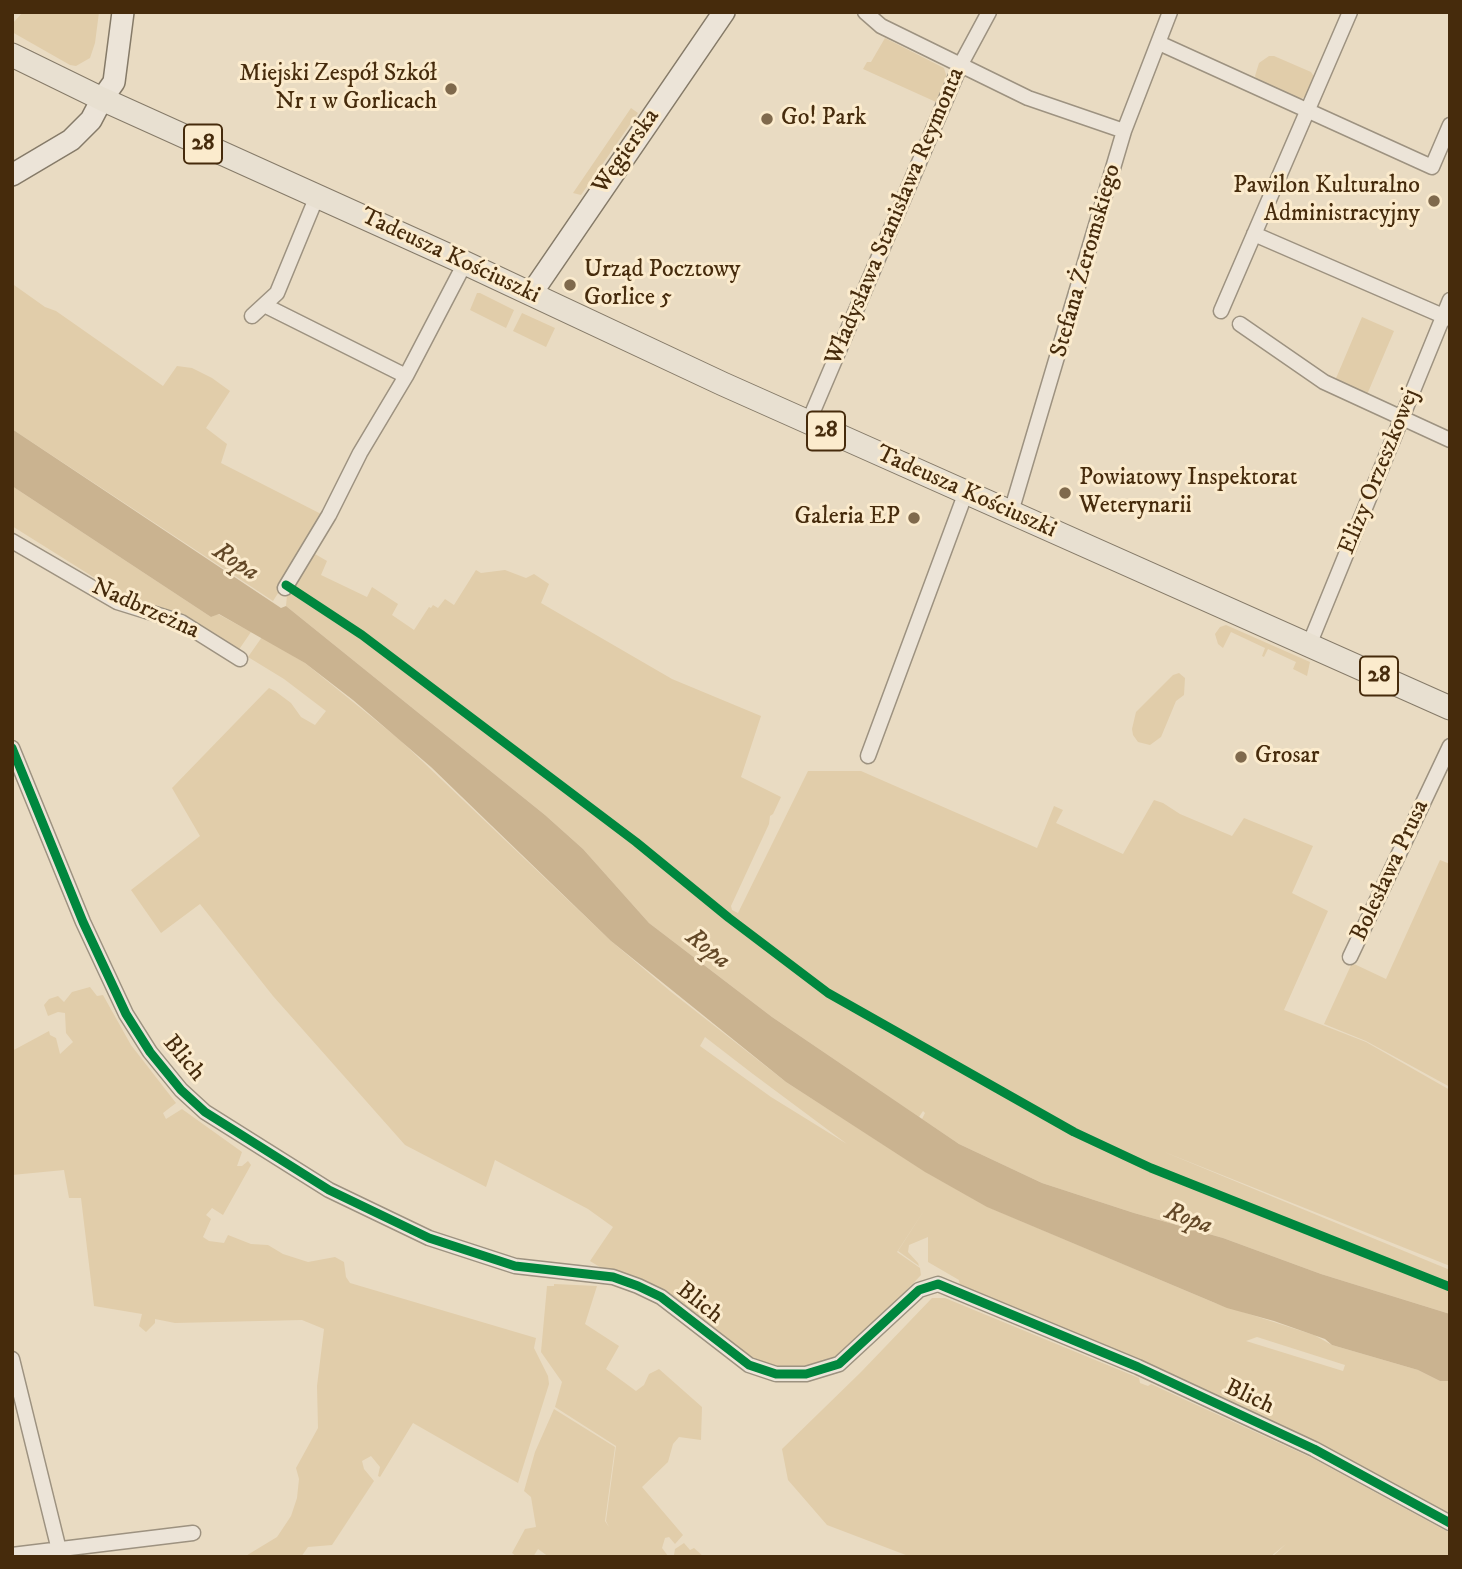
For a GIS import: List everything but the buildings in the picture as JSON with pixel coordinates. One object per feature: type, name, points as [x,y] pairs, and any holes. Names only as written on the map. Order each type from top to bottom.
[{"type":"main road","points":[[102,99],[99,78],[109,12]]},
{"type":"main road","points":[[12,175],[71,140],[91,121],[114,82],[123,12]]},
{"type":"main road","name":"Węgierska","points":[[531,294],[724,12]]},
{"type":"main road","name":"28","points":[[12,55],[102,99]]},
{"type":"main road","name":"Tadeusza Kościuszki","points":[[102,99],[317,195],[808,423],[1450,708]]},
{"type":"street","points":[[865,12],[881,26],[1028,97],[1125,131]]},
{"type":"street","name":"Władysława Stanisława Reymonta","points":[[808,423],[961,64],[989,12]]},
{"type":"street","name":"Stefana Żeromskiego","points":[[1011,512],[1125,131],[1170,12]]},
{"type":"street","points":[[1221,311],[1350,12]]},
{"type":"street","points":[[1159,43],[1432,167],[1448,131]]},
{"type":"street","points":[[252,316],[277,293],[317,195]]},
{"type":"street","points":[[1254,234],[1446,317]]},
{"type":"street","points":[[285,588],[406,376],[465,263]]},
{"type":"street","name":"Elizy Orzeszkowej","points":[[1309,645],[1401,419],[1446,317],[1450,300]]},
{"type":"street","points":[[264,305],[406,376]]},
{"type":"street","points":[[1240,324],[1324,382],[1450,440]]},
{"type":"street","points":[[868,756],[966,492]]},
{"type":"street","name":"Nadbrzeżna","points":[[12,541],[117,601],[181,622],[240,659]]},
{"type":"street","name":"Bolesława Prusa","points":[[1350,957],[1450,746]]},
{"type":"street","name":"Blich","points":[[12,748],[83,922],[126,1014],[150,1052],[181,1090],[205,1112],[329,1190],[429,1238],[504,1262],[545,1270],[612,1277],[638,1286],[661,1297],[748,1365],[776,1374],[806,1374],[839,1364],[919,1290],[938,1284],[1138,1367],[1314,1450],[1450,1523]]},
{"type":"street","points":[[12,1359],[59,1550]]},
{"type":"street","points":[[12,1555],[193,1533]]},
{"type":"shaded area","points":[[23,12],[99,12],[90,58],[76,66],[70,65],[12,32],[12,24]]},
{"type":"shaded area","points":[[885,38],[944,68],[947,78],[936,102],[863,69],[867,62],[871,62]]},
{"type":"shaded area","points":[[1269,56],[1311,72],[1315,78],[1308,96],[1297,100],[1257,81],[1255,76],[1259,63]]},
{"type":"shaded area","points":[[631,108],[638,113],[581,195],[573,193]]},
{"type":"shaded area","points":[[14,285],[163,386],[177,366],[192,368],[230,391],[206,428],[227,444],[221,463],[327,517],[273,601],[12,429]]},
{"type":"shaded area","points":[[477,293],[514,310],[506,328],[470,310]]},
{"type":"shaded area","points":[[522,313],[555,328],[546,347],[513,331]]},
{"type":"shaded area","points":[[1362,317],[1394,331],[1366,397],[1334,383]]},
{"type":"shaded area","points":[[12,429],[281,608],[286,606],[545,815],[583,849],[649,923],[772,1017],[959,1144],[1042,1183],[1223,1238],[1321,1274],[1450,1314],[1450,1381],[1440,1381],[1418,1370],[1332,1345],[1325,1339],[1274,1321],[1227,1308],[987,1207],[925,1172],[786,1082],[611,941],[431,767],[305,663],[219,614],[211,617],[12,486]]},
{"type":"shaded area","points":[[12,486],[211,617],[218,614],[251,632],[238,651],[181,616],[122,595],[12,526]]},
{"type":"shaded area","points":[[325,534],[315,554],[327,561],[321,575],[367,597],[372,587],[398,604],[392,615],[414,630],[429,607],[433,605],[438,608],[445,599],[454,605],[476,570],[481,573],[505,570],[526,578],[534,574],[549,584],[541,603],[672,679],[761,716],[741,777],[781,797],[731,906],[732,910],[738,913],[808,771],[861,771],[1037,848],[1054,806],[1063,810],[1056,823],[1123,854],[1154,800],[1232,836],[1244,818],[1313,846],[1292,893],[1328,911],[1284,1010],[1366,1042],[1450,1090],[1450,1266],[1162,1151],[1450,1270],[1450,1314],[1321,1274],[1223,1238],[1042,1183],[959,1144],[922,1119],[925,1113],[923,1111],[919,1117],[772,1017],[649,923],[583,849],[545,815],[286,606],[292,585]]},
{"type":"shaded area","points":[[1226,625],[1310,662],[1307,676],[1293,669],[1296,662],[1268,649],[1264,657],[1265,648],[1231,632],[1223,648],[1218,644],[1215,634],[1220,627]]},
{"type":"shaded area","points":[[262,637],[305,663],[400,740],[611,941],[670,991],[786,1082],[929,1174],[988,1207],[1215,1303],[1314,1335],[1332,1345],[1418,1370],[1440,1381],[1450,1381],[1450,1519],[960,1286],[959,1280],[928,1262],[928,1237],[909,1245],[908,1252],[919,1266],[898,1251],[927,1206],[897,1252],[920,1268],[921,1275],[870,1329],[866,1329],[848,1349],[829,1363],[813,1368],[782,1369],[751,1360],[590,1261],[613,1227],[588,1209],[495,1160],[486,1187],[405,1145],[273,996],[200,904],[161,933],[131,890],[200,836],[172,788],[269,688],[291,703],[301,717],[315,725],[326,711],[284,679],[248,657]],"holes":[[[705,1037],[753,1074],[847,1144],[771,1097],[700,1046]],[[1257,1337],[1345,1365],[1343,1371],[1246,1341]]]},
{"type":"shaded area","points":[[1179,673],[1185,678],[1184,695],[1176,701],[1161,737],[1150,745],[1138,742],[1132,729],[1136,712],[1173,675]]},
{"type":"shaded area","points":[[1440,860],[1450,864],[1450,1087],[1366,1041],[1324,1024],[1352,963],[1386,979]]},
{"type":"shaded area","points":[[90,987],[97,996],[103,995],[131,1045],[176,1103],[163,1113],[166,1119],[182,1109],[242,1152],[237,1166],[248,1161],[251,1165],[223,1215],[212,1208],[206,1215],[211,1219],[203,1237],[209,1241],[224,1243],[228,1235],[251,1244],[268,1245],[283,1254],[308,1262],[335,1257],[344,1262],[346,1277],[350,1283],[536,1338],[534,1348],[548,1376],[549,1384],[518,1483],[413,1423],[380,1477],[380,1467],[371,1456],[362,1461],[364,1469],[374,1481],[332,1545],[308,1547],[301,1557],[244,1557],[277,1537],[291,1516],[299,1479],[296,1468],[318,1428],[317,1386],[324,1329],[302,1320],[175,1323],[155,1319],[155,1323],[146,1332],[139,1326],[142,1314],[94,1306],[81,1198],[69,1198],[64,1170],[12,1175],[12,1051],[49,1031],[50,1035],[56,1038],[60,1054],[73,1042],[66,1033],[65,1013],[58,1012],[48,1016],[44,1005],[49,999],[58,996],[64,1002],[72,992]]},
{"type":"shaded area","points":[[547,1286],[597,1286],[585,1324],[619,1346],[606,1369],[636,1391],[644,1385],[649,1374],[659,1369],[702,1407],[701,1440],[679,1437],[673,1444],[668,1462],[642,1487],[683,1535],[675,1544],[669,1537],[665,1538],[662,1548],[668,1556],[674,1555],[675,1549],[684,1543],[690,1550],[694,1548],[704,1557],[549,1557],[538,1549],[533,1557],[517,1557],[512,1553],[525,1529],[536,1527],[531,1497],[524,1491],[535,1452],[554,1409],[615,1447],[605,1521],[609,1527],[606,1521],[616,1446],[555,1407],[562,1382],[541,1352]]},
{"type":"shaded area","points":[[932,1298],[945,1298],[1139,1378],[1140,1383],[1148,1386],[1151,1384],[1314,1459],[1450,1533],[1450,1557],[1272,1557],[1286,1544],[1270,1557],[911,1557],[827,1525],[788,1480],[782,1449]]},
{"type":"cycle path","points":[[286,585],[362,635],[636,842],[729,918],[828,993],[1074,1132],[1151,1168],[1450,1287]]},
{"type":"cycle path","points":[[12,748],[83,922],[126,1014],[150,1052],[181,1090],[205,1112],[329,1190],[429,1238],[515,1266],[613,1277],[638,1286],[661,1297],[749,1365],[776,1374],[806,1374],[839,1364],[919,1290],[938,1284],[1138,1367],[1314,1449],[1450,1523]]},
{"type":"place","name":"Miejski Zespół Szkół Nr 1 w Gorlicach","points":[[451,89]]},
{"type":"place","name":"Go! Park","points":[[767,119]]},
{"type":"place","name":"Pawilon Kulturalno Administracyjny","points":[[1434,201]]},
{"type":"place","name":"Urząd Pocztowy Gorlice 5","points":[[570,285]]},
{"type":"place","name":"Powiatowy Inspektorat Weterynarii","points":[[1065,493]]},
{"type":"place","name":"Galeria EP","points":[[914,518]]},
{"type":"place","name":"Grosar","points":[[1241,757]]},
{"type":"water label","name":"Ropa","points":[[235,563]]},
{"type":"water label","name":"Ropa","points":[[707,950]]},
{"type":"water label","name":"Ropa","points":[[1188,1220]]}]
